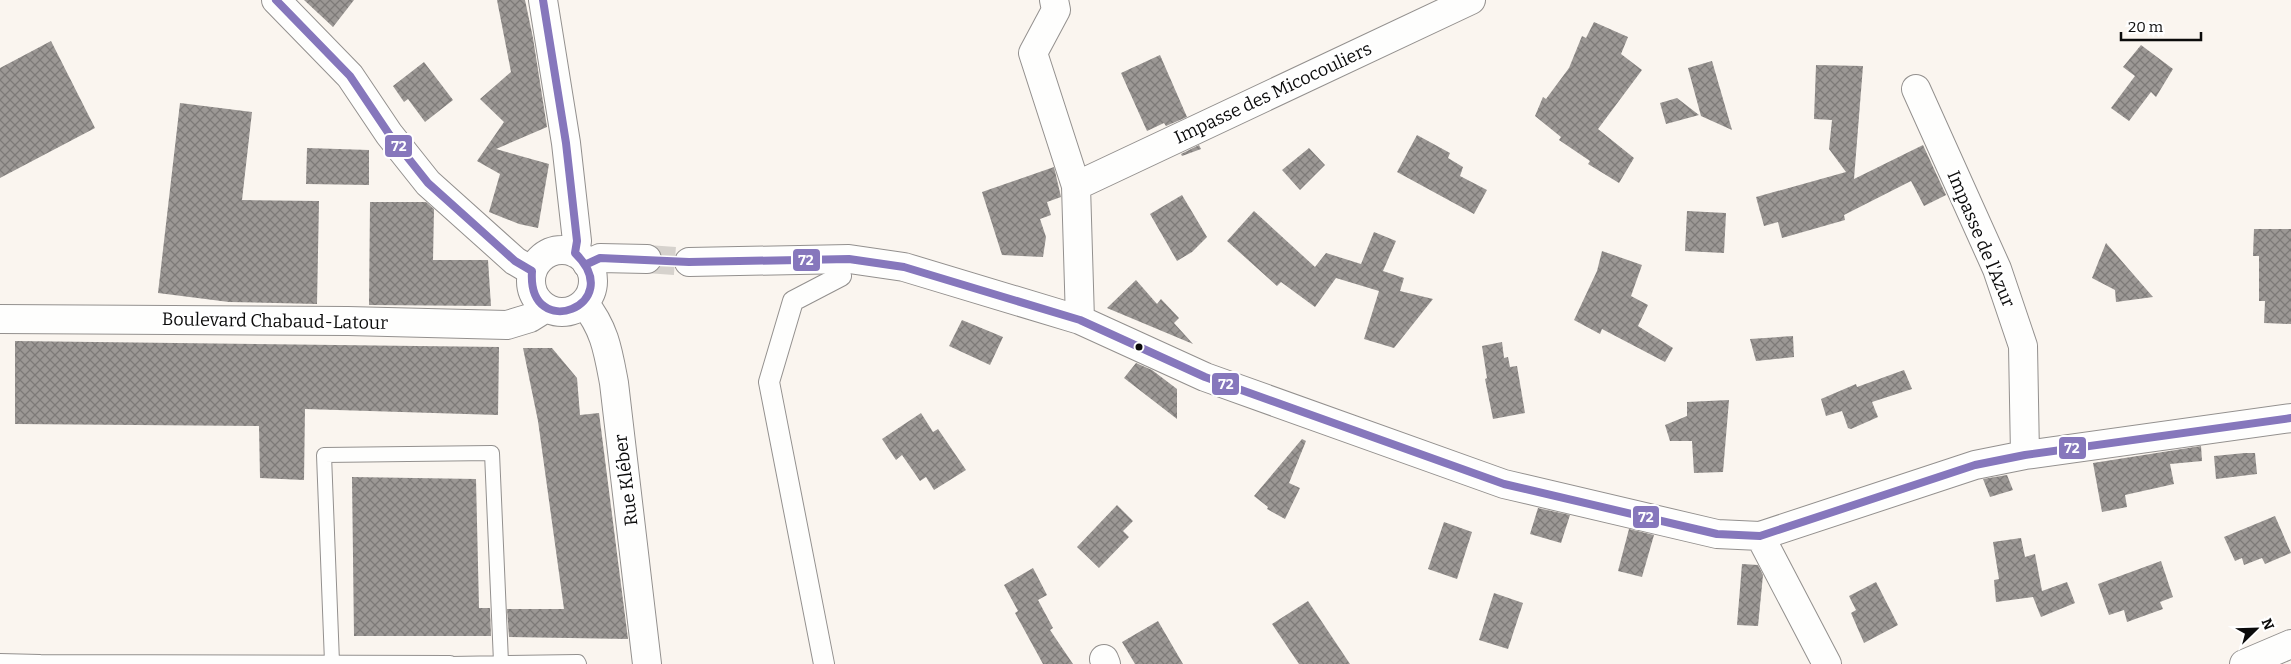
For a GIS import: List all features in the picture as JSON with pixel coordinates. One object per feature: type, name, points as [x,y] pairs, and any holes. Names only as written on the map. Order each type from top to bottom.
[{"type":"street","points":[[276,0],[350,76],[389,134],[428,183],[515,261],[532,271]]},
{"type":"street","points":[[543,0],[566,143],[577,242],[581,258],[592,273],[593,284],[584,303],[566,312],[555,312],[546,308],[533,292],[532,271],[542,257],[550,252],[558,250],[581,258],[647,259]]},
{"type":"street","points":[[1054,0],[1056,10],[1033,53],[1076,186],[1080,320]]},
{"type":"street","name":"Impasse des Micocouliers","points":[[1076,186],[1471,0]]},
{"type":"street","name":"Impasse de l'Azur","points":[[1916,89],[1997,269],[2023,346],[2025,455]]},
{"type":"street","points":[[689,262],[849,259],[904,267],[1080,320],[1205,377],[1504,484],[1717,534],[1760,536],[1975,466],[2025,455],[2291,418]]},
{"type":"street","points":[[824,664],[769,382],[793,301],[841,276]]},
{"type":"street","name":"Rue Kléber","points":[[584,303],[598,319],[605,337],[614,382],[648,664]]},
{"type":"street","name":"Boulevard Chabaud-Latour","points":[[0,319],[348,321],[507,325],[530,318],[546,308]]},
{"type":"street","points":[[1760,536],[1827,664]]},
{"type":"street","points":[[2244,664],[2291,644]]},
{"type":"lane","points":[[332,662],[324,455],[492,453],[501,662]]},
{"type":"lane","points":[[0,660],[40,663],[578,662],[578,664]]},
{"type":"building","points":[[304,0],[354,0],[333,27]]},
{"type":"building","points":[[497,0],[525,0],[533,38],[547,127],[496,149],[549,164],[538,228],[519,224],[489,212],[500,174],[477,161],[504,122],[480,99],[511,72]]},
{"type":"building","points":[[1594,22],[1628,37],[1621,54],[1642,70],[1598,129],[1634,158],[1619,183],[1588,164],[1590,161],[1559,140],[1561,137],[1535,116],[1543,97],[1546,99],[1569,68],[1582,36],[1586,38]]},
{"type":"building","points":[[51,41],[95,128],[0,178],[0,68]]},
{"type":"building","points":[[2141,45],[2173,69],[2156,97],[2151,92],[2129,121],[2111,108],[2135,76],[2123,67]]},
{"type":"building","points":[[1160,55],[1187,117],[1166,126],[1164,123],[1147,131],[1121,73]]},
{"type":"building","points":[[1712,61],[1732,130],[1701,116],[1688,68]]},
{"type":"building","points":[[424,62],[453,100],[425,122],[408,99],[404,102],[393,86]]},
{"type":"building","points":[[1816,65],[1863,66],[1854,179],[1923,145],[1946,195],[1924,206],[1911,181],[1844,215],[1845,220],[1782,238],[1778,222],[1764,226],[1756,197],[1846,172],[1829,149],[1832,120],[1814,119]]},
{"type":"building","points":[[1677,98],[1699,115],[1666,124],[1660,103]]},
{"type":"building","points":[[180,103],[252,112],[242,200],[319,201],[317,304],[229,302],[158,293]]},
{"type":"building","points":[[1417,135],[1450,153],[1448,158],[1463,167],[1460,176],[1487,190],[1474,214],[1397,172]]},
{"type":"building","points":[[1199,145],[1201,149],[1182,156],[1181,154]]},
{"type":"building","points":[[307,148],[369,150],[369,185],[306,184]]},
{"type":"building","points":[[1309,148],[1325,165],[1300,190],[1282,170]]},
{"type":"building","points":[[1054,167],[1061,197],[1047,202],[1051,215],[1040,219],[1046,237],[1043,257],[1002,255],[982,192]]},
{"type":"building","points":[[1182,195],[1207,237],[1192,252],[1177,261],[1150,214]]},
{"type":"building","points":[[370,202],[426,202],[434,209],[433,260],[488,260],[491,306],[369,305]]},
{"type":"building","points":[[1254,211],[1315,267],[1326,253],[1361,264],[1374,232],[1396,241],[1383,271],[1404,278],[1400,291],[1433,299],[1394,348],[1364,339],[1379,291],[1336,278],[1315,307],[1281,282],[1277,286],[1227,241]]},
{"type":"building","points":[[1687,211],[1726,213],[1724,253],[1685,251]]},
{"type":"building","points":[[2254,229],[2291,229],[2291,324],[2264,323],[2265,301],[2259,301],[2259,256],[2253,256]]},
{"type":"building","points":[[2106,243],[2153,297],[2116,302],[2115,290],[2092,278]]},
{"type":"building","points":[[1602,251],[1642,265],[1631,296],[1648,305],[1638,326],[1673,348],[1665,362],[1602,329],[1600,334],[1574,320],[1597,271]]},
{"type":"building","points":[[1136,280],[1157,304],[1161,299],[1179,318],[1174,323],[1193,344],[1107,308]]},
{"type":"building","points":[[962,320],[1003,337],[990,365],[949,346]]},
{"type":"building","points":[[1793,336],[1794,357],[1756,361],[1750,339]]},
{"type":"building","points":[[15,341],[499,347],[498,415],[305,409],[304,480],[260,478],[259,426],[15,424]]},
{"type":"building","points":[[1502,342],[1504,358],[1508,357],[1510,367],[1517,366],[1525,413],[1493,419],[1485,379],[1487,378],[1482,346]]},
{"type":"building","points":[[523,348],[552,348],[577,378],[580,415],[599,413],[628,639],[509,637],[507,609],[564,609],[538,421]]},
{"type":"building","points":[[1136,363],[1152,370],[1177,389],[1177,419],[1124,378]]},
{"type":"building","points":[[1904,370],[1912,389],[1872,402],[1878,417],[1851,429],[1848,428],[1842,411],[1826,416],[1821,399],[1856,384],[1857,387]]},
{"type":"building","points":[[1729,400],[1723,472],[1694,473],[1692,441],[1670,441],[1665,425],[1687,416],[1687,402]]},
{"type":"building","points":[[921,413],[933,432],[938,429],[966,470],[934,490],[926,477],[920,481],[902,455],[896,460],[882,439]]},
{"type":"building","points":[[1302,439],[1306,441],[1289,483],[1300,488],[1285,519],[1267,509],[1268,507],[1254,496]]},
{"type":"building","points":[[2201,446],[2202,461],[2170,464],[2174,484],[2125,495],[2127,507],[2102,512],[2093,463]]},
{"type":"building","points":[[2255,453],[2257,474],[2216,479],[2214,456]]},
{"type":"building","points":[[2007,475],[2013,490],[1990,497],[1983,479]]},
{"type":"building","points":[[352,477],[476,479],[479,608],[490,608],[491,636],[354,636]]},
{"type":"building","points":[[1117,505],[1133,521],[1123,531],[1129,537],[1099,568],[1077,547]]},
{"type":"building","points":[[1538,508],[1570,515],[1561,543],[1530,534]]},
{"type":"building","points":[[2275,516],[2291,553],[2265,564],[2262,558],[2244,565],[2242,558],[2235,561],[2224,537]]},
{"type":"building","points":[[1444,522],[1472,532],[1457,579],[1428,569]]},
{"type":"building","points":[[1629,529],[1654,535],[1642,577],[1618,571]]},
{"type":"building","points":[[2021,538],[2025,557],[2035,554],[2042,591],[2067,582],[2075,603],[2041,617],[2033,597],[1996,602],[1994,580],[1999,579],[1993,542]]},
{"type":"building","points":[[2161,561],[2173,597],[2160,602],[2163,609],[2127,622],[2124,610],[2109,615],[2098,584]]},
{"type":"building","points":[[1742,564],[1758,565],[1763,575],[1758,626],[1737,625]]},
{"type":"building","points":[[1033,568],[1047,595],[1038,600],[1053,628],[1050,630],[1073,664],[1043,664],[1015,613],[1018,611],[1004,585]]},
{"type":"building","points":[[1876,582],[1898,625],[1864,643],[1851,613],[1856,610],[1849,596]]},
{"type":"building","points":[[1494,593],[1523,603],[1508,649],[1479,640]]},
{"type":"building","points":[[1308,601],[1350,664],[1299,664],[1272,624]]},
{"type":"building","points":[[1158,621],[1183,664],[1135,664],[1122,642]]},
{"type":"tunnel","points":[[647,259],[689,262]]},
{"type":"transit line","name":"72","points":[[276,0],[350,76],[389,134],[428,183],[515,261],[532,271],[535,293],[544,306],[558,311],[572,309],[584,301],[590,288],[588,272],[575,253],[577,241],[566,143],[543,0]]},
{"type":"transit line","name":"72","points":[[587,264],[600,258],[689,262],[849,259],[904,267],[1080,320],[1205,377],[1504,484],[1717,534],[1760,536],[1975,465],[2025,455],[2291,418]]}]
